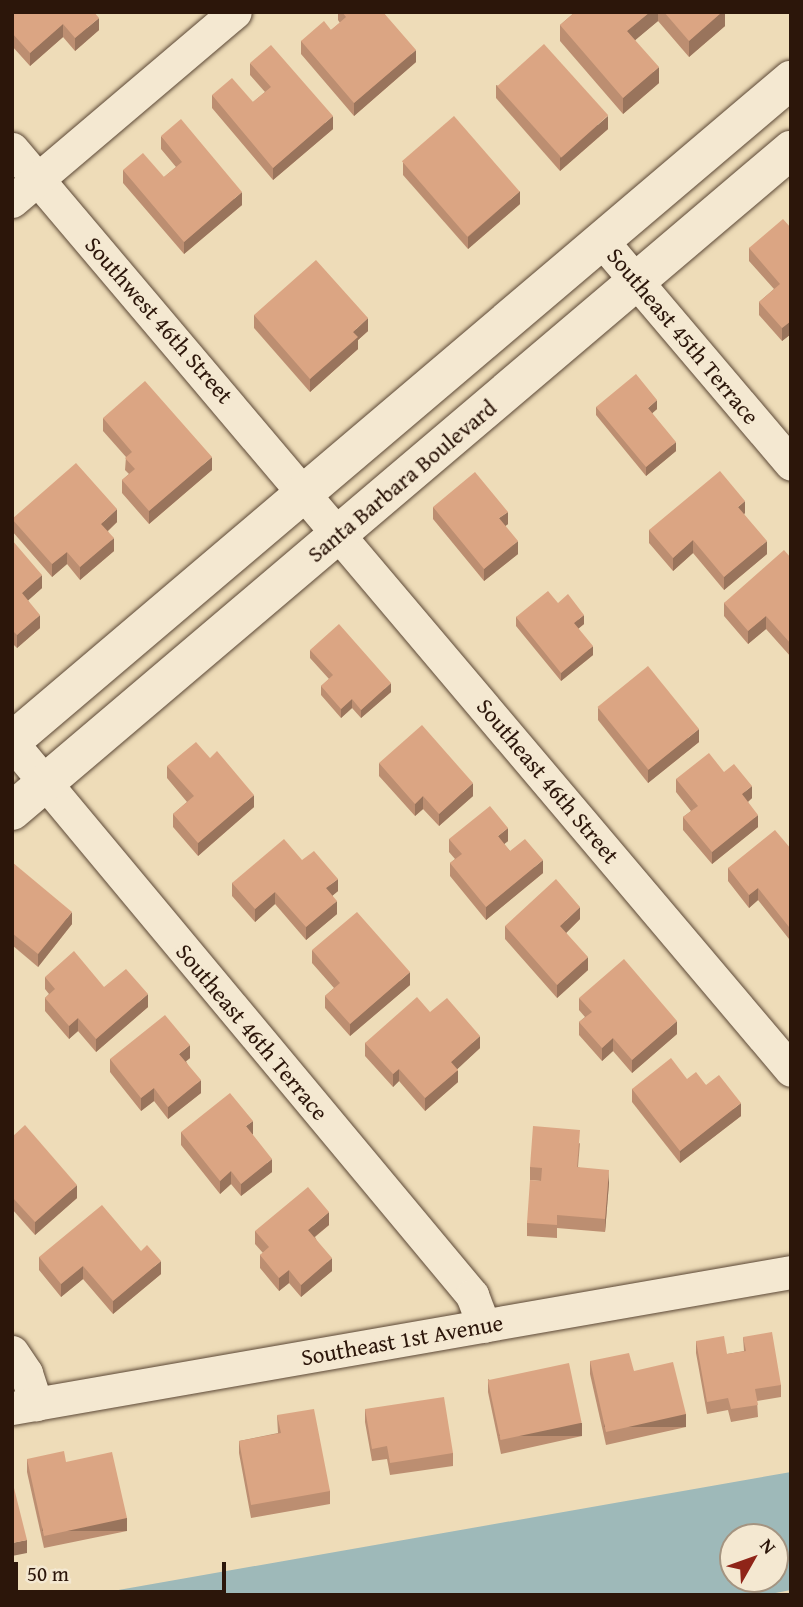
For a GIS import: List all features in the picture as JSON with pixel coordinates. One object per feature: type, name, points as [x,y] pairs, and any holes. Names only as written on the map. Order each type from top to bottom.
[{"type":"main road","points":[[12,742],[791,80]]},
{"type":"main road","name":"Santa Barbara Boulevard","points":[[12,811],[791,150]]},
{"type":"street","points":[[12,201],[235,12]]},
{"type":"street","name":"Southwest 46th Street","points":[[12,149],[305,492]]},
{"type":"street","name":"Southeast 45th Terrace","points":[[602,241],[791,464]]},
{"type":"street","name":"Southeast 46th Street","points":[[305,492],[791,1070]]},
{"type":"street","name":"Southeast 46th Terrace","points":[[12,742],[472,1295],[484,1326]]},
{"type":"street","name":"Southeast 1st Avenue","points":[[24,1406],[791,1272]]},
{"type":"street","points":[[12,1352],[26,1373],[24,1406]]},
{"type":"water","points":[[791,1472],[791,1590],[789,1523],[719,1523],[719,1593],[775,1593],[90,1595]]},
{"type":"building","points":[[13,12],[94,12],[99,18],[75,38],[63,24],[30,53],[12,33]]},
{"type":"building","points":[[342,12],[383,12],[416,50],[354,103],[301,41],[324,21],[331,30],[346,17]]},
{"type":"building","points":[[575,12],[650,12],[627,31],[659,67],[623,98],[560,25]]},
{"type":"building","points":[[664,12],[722,12],[689,41]]},
{"type":"building","points":[[544,44],[608,115],[561,157],[497,86]]},
{"type":"building","points":[[271,45],[333,116],[273,168],[212,95],[232,78],[253,102],[271,87],[250,63]]},
{"type":"building","points":[[454,116],[520,191],[468,237],[402,161]]},
{"type":"building","points":[[181,119],[242,192],[184,242],[123,170],[143,153],[164,177],[182,162],[161,136]]},
{"type":"building","points":[[783,219],[791,228],[791,321],[782,328],[759,302],[780,284],[749,248]]},
{"type":"building","points":[[316,260],[368,318],[353,332],[358,337],[310,379],[254,315]]},
{"type":"building","points":[[636,374],[657,400],[648,408],[676,442],[646,467],[596,407]]},
{"type":"building","points":[[145,381],[212,457],[149,511],[122,480],[135,469],[125,458],[132,452],[103,418]]},
{"type":"building","points":[[76,463],[117,509],[101,524],[114,538],[80,567],[67,552],[52,564],[12,519]]},
{"type":"building","points":[[720,471],[745,501],[738,507],[767,541],[724,577],[693,540],[673,558],[649,530]]},
{"type":"building","points":[[475,472],[508,512],[499,518],[518,541],[484,569],[433,507]]},
{"type":"building","points":[[12,540],[42,575],[22,593],[40,615],[17,635],[12,630]]},
{"type":"building","points":[[784,550],[791,558],[791,644],[766,616],[748,631],[724,603]]},
{"type":"building","points":[[548,591],[558,603],[568,594],[584,615],[574,623],[593,646],[561,673],[516,617]]},
{"type":"building","points":[[339,624],[391,683],[361,710],[352,699],[341,709],[321,686],[333,675],[310,650]]},
{"type":"building","points":[[648,666],[699,729],[648,770],[597,707]]},
{"type":"building","points":[[422,725],[473,783],[439,814],[423,796],[415,804],[379,763]]},
{"type":"building","points":[[196,742],[210,758],[217,751],[254,795],[198,843],[173,814],[194,796],[167,766]]},
{"type":"building","points":[[709,753],[724,772],[734,764],[752,786],[742,794],[758,815],[712,852],[683,817],[698,806],[676,779]]},
{"type":"building","points":[[490,806],[508,828],[498,836],[510,851],[525,839],[543,860],[486,907],[450,863],[462,854],[449,839]]},
{"type":"building","points":[[775,830],[791,849],[789,927],[758,888],[749,895],[728,868]]},
{"type":"building","points":[[284,839],[302,860],[314,851],[338,879],[326,888],[337,901],[306,927],[275,892],[255,909],[232,883]]},
{"type":"building","points":[[12,862],[72,912],[38,954],[12,933]]},
{"type":"building","points":[[556,879],[580,907],[560,926],[588,957],[557,985],[505,926]]},
{"type":"building","points":[[357,912],[410,972],[350,1024],[325,996],[340,983],[312,950]]},
{"type":"building","points":[[74,951],[104,987],[126,969],[148,994],[96,1039],[78,1018],[69,1026],[45,998],[55,989],[45,977]]},
{"type":"building","points":[[624,959],[677,1021],[632,1060],[613,1038],[602,1048],[579,1022],[592,1012],[579,998]]},
{"type":"building","points":[[417,997],[430,1012],[447,998],[480,1036],[451,1062],[458,1070],[425,1098],[399,1069],[393,1074],[365,1043]]},
{"type":"building","points":[[165,1015],[190,1045],[179,1054],[201,1080],[168,1107],[154,1088],[141,1098],[110,1059]]},
{"type":"building","points":[[671,1058],[687,1079],[696,1072],[706,1085],[719,1075],[741,1103],[680,1151],[632,1089]]},
{"type":"building","points":[[230,1093],[253,1121],[246,1126],[272,1159],[241,1184],[231,1171],[220,1181],[181,1132]]},
{"type":"building","points":[[25,1125],[77,1185],[35,1222],[12,1197],[12,1137]]},
{"type":"building","points":[[533,1126],[580,1130],[577,1167],[609,1170],[605,1219],[557,1215],[557,1225],[527,1223],[530,1180],[541,1181],[542,1168],[530,1167]]},
{"type":"building","points":[[308,1187],[329,1212],[308,1230],[332,1258],[301,1285],[289,1270],[279,1278],[260,1255],[269,1247],[255,1231]]},
{"type":"building","points":[[102,1205],[141,1251],[147,1245],[161,1261],[113,1301],[83,1266],[61,1284],[39,1257]]},
{"type":"building","points":[[772,1332],[781,1385],[755,1389],[758,1405],[731,1409],[728,1398],[707,1402],[696,1341],[724,1336],[727,1354],[746,1351],[743,1337]]},
{"type":"building","points":[[629,1353],[634,1371],[673,1362],[686,1414],[606,1432],[590,1361]]},
{"type":"building","points":[[569,1363],[582,1423],[500,1440],[488,1380]]},
{"type":"building","points":[[444,1397],[453,1453],[390,1463],[387,1446],[372,1449],[365,1409]]},
{"type":"building","points":[[314,1409],[330,1491],[251,1505],[239,1441],[281,1433],[277,1415]]},
{"type":"building","points":[[64,1451],[66,1462],[112,1452],[127,1518],[44,1536],[27,1459]]},
{"type":"building","points":[[12,1480],[27,1540],[12,1543]]}]
